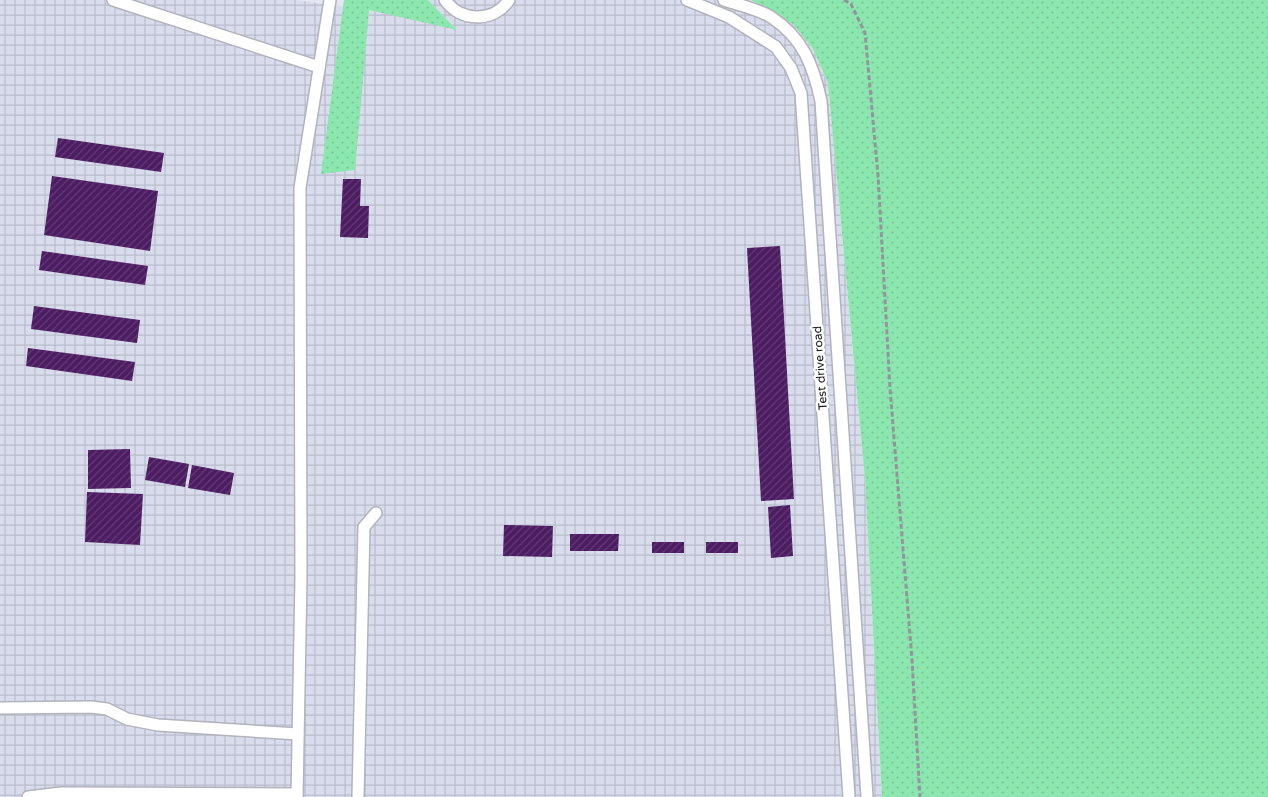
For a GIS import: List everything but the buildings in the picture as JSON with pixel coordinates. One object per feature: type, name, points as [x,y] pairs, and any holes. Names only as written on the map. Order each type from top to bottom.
[{"type":"lane","points":[[113,0],[318,68]]},
{"type":"lane","points":[[28,797],[62,793],[297,796],[302,487],[300,188],[330,0]]},
{"type":"lane","points":[[445,0],[459,13],[472,17],[484,17],[496,12],[509,0]]},
{"type":"lane","name":"Test drive road","points":[[687,0],[729,17],[776,47],[791,68],[801,93],[849,797]]},
{"type":"lane","name":"Test drive road","points":[[724,0],[770,16],[797,38],[814,74],[821,101],[867,797]]},
{"type":"lane","points":[[358,797],[364,527],[376,513]]},
{"type":"lane","points":[[0,708],[91,707],[107,709],[127,719],[158,725],[298,734]]},
{"type":"path","points":[[844,0],[851,4],[865,33],[878,175],[890,388],[912,660],[920,797]]},
{"type":"shaded area","points":[[0,0],[295,0],[369,10],[456,29],[428,0],[751,0],[794,25],[813,49],[828,83],[865,478],[882,797],[0,797]]},
{"type":"green space","points":[[344,0],[428,0],[457,30],[369,10],[355,170],[321,174]]},
{"type":"green space","points":[[751,0],[1268,0],[1268,797],[882,797],[865,478],[828,83],[813,49],[794,25]]}]
